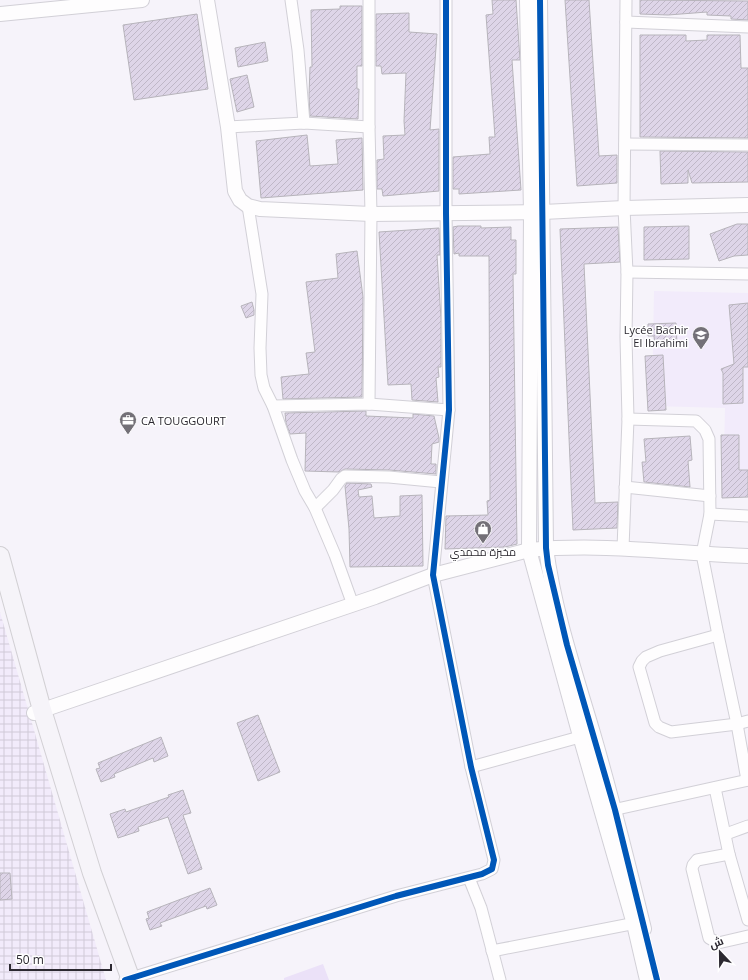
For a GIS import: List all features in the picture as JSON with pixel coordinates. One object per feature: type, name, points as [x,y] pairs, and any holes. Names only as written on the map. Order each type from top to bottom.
[{"type":"main road","points":[[0,556],[38,711]]},
{"type":"main road","points":[[0,585],[88,886],[127,979]]},
{"type":"street","points":[[0,14],[142,0]]},
{"type":"street","points":[[207,0],[228,127],[235,192],[240,200],[248,206],[260,209],[371,214],[537,212],[748,205]]},
{"type":"street","points":[[292,0],[304,123]]},
{"type":"street","points":[[369,0],[371,214],[369,404]]},
{"type":"street","points":[[127,979],[396,896],[470,878],[490,871],[494,863],[471,767],[433,575],[449,410],[446,213],[446,0]]},
{"type":"street","points":[[527,0],[537,212],[546,548],[548,565],[567,645],[601,812],[657,980]]},
{"type":"street","points":[[540,0],[537,212],[529,550],[586,735],[615,810],[638,923],[647,980]]},
{"type":"street","points":[[623,548],[628,419],[626,337],[628,272],[624,208],[626,0]]},
{"type":"street","points":[[626,22],[748,27]]},
{"type":"street","points":[[228,127],[304,123],[369,127]]},
{"type":"street","points":[[625,144],[748,145]]},
{"type":"street","points":[[248,206],[262,294],[260,348],[261,375],[264,388],[273,406],[292,460],[305,491],[315,508],[335,555],[353,605]]},
{"type":"street","points":[[628,272],[748,274]]},
{"type":"street","points":[[273,406],[369,404],[449,410]]},
{"type":"street","points":[[601,812],[748,780],[743,723],[718,635],[702,554],[710,514],[710,439],[701,425],[696,421],[628,419]]},
{"type":"street","points":[[315,508],[333,490],[341,478],[345,476],[389,477],[441,482]]},
{"type":"street","points":[[625,487],[710,496]]},
{"type":"street","points":[[710,514],[748,516]]},
{"type":"street","points":[[38,711],[353,605],[433,575],[529,550],[546,548],[623,548],[748,556]]},
{"type":"street","points":[[718,635],[653,654],[646,657],[639,667],[655,723],[659,728],[670,732],[743,723]]},
{"type":"street","points":[[471,767],[586,735]]},
{"type":"street","points":[[715,788],[726,834],[729,854],[748,920]]},
{"type":"street","points":[[726,834],[748,826]]},
{"type":"street","points":[[729,854],[697,860],[692,869],[710,938],[718,943],[748,936]]},
{"type":"street","points":[[470,878],[481,908],[500,980]]},
{"type":"street","points":[[492,951],[638,923]]},
{"type":"shaded area","name":"Lycée Bachir El Ibrahimi","points":[[654,291],[748,293],[748,497],[723,497],[725,408],[652,406]]},
{"type":"shaded area","points":[[0,612],[106,980],[0,980]]},
{"type":"shaded area","points":[[323,964],[329,980],[284,980],[284,978]]},
{"type":"building","points":[[492,0],[516,0],[520,60],[512,60],[521,190],[459,194],[459,189],[453,189],[453,157],[490,154],[489,137],[495,137],[486,15],[493,14]]},
{"type":"building","points":[[565,0],[589,0],[599,156],[617,155],[617,183],[577,186]]},
{"type":"building","points":[[640,0],[748,1],[748,20],[731,19],[731,16],[707,15],[707,12],[668,15],[640,14]]},
{"type":"building","points":[[340,6],[362,6],[362,66],[357,66],[357,89],[359,89],[358,119],[310,116],[310,67],[312,67],[311,10],[340,9]]},
{"type":"building","points":[[409,13],[409,32],[437,34],[430,130],[439,129],[439,191],[383,196],[382,189],[377,189],[377,160],[384,159],[383,136],[405,135],[404,121],[406,73],[382,74],[381,66],[376,66],[376,14]]},
{"type":"building","points":[[197,14],[208,89],[134,100],[123,25]]},
{"type":"building","points":[[640,35],[686,35],[686,41],[707,40],[707,35],[740,35],[741,68],[748,68],[748,138],[640,137]]},
{"type":"building","points":[[265,42],[268,61],[238,67],[235,48]]},
{"type":"building","points":[[247,75],[254,107],[237,112],[230,79]]},
{"type":"building","points":[[307,135],[310,166],[338,164],[336,140],[362,138],[363,190],[261,198],[256,141]]},
{"type":"building","points":[[660,151],[748,152],[748,182],[692,183],[688,170],[688,183],[661,184]]},
{"type":"building","points":[[737,224],[748,224],[748,255],[734,256],[719,261],[710,234]]},
{"type":"building","points":[[481,226],[481,228],[511,227],[511,240],[516,240],[516,274],[513,274],[517,544],[505,547],[445,549],[446,516],[488,515],[487,501],[490,500],[489,256],[459,256],[459,253],[454,254],[453,227]]},
{"type":"building","points":[[689,226],[689,259],[644,260],[644,227]]},
{"type":"building","points":[[618,227],[620,262],[584,264],[595,503],[618,502],[617,528],[573,530],[560,229]]},
{"type":"building","points":[[439,228],[440,255],[437,255],[441,319],[441,367],[438,367],[439,377],[436,378],[438,402],[412,400],[411,384],[388,385],[379,232]]},
{"type":"building","points":[[357,251],[363,297],[362,397],[283,399],[281,377],[309,374],[306,353],[315,352],[306,282],[338,278],[336,254]]},
{"type":"building","points":[[252,302],[254,315],[246,318],[241,306]]},
{"type":"building","points":[[748,303],[748,367],[743,367],[743,403],[723,404],[723,373],[721,369],[734,364],[729,305]]},
{"type":"building","points":[[676,323],[677,345],[655,346],[654,336],[648,336],[648,324]]},
{"type":"building","points":[[663,355],[666,410],[648,411],[645,356]]},
{"type":"building","points":[[366,411],[366,416],[413,418],[413,414],[434,416],[439,442],[432,444],[431,464],[436,464],[436,474],[389,470],[345,469],[339,472],[305,471],[306,433],[290,434],[286,423],[285,413]]},
{"type":"building","points":[[721,435],[739,435],[739,470],[748,470],[748,497],[722,498]]},
{"type":"building","points":[[690,436],[692,460],[688,461],[690,487],[644,482],[642,462],[646,462],[644,439]]},
{"type":"building","points":[[347,483],[371,484],[372,487],[358,490],[359,497],[372,496],[374,518],[400,516],[400,496],[422,495],[423,566],[350,567],[349,529],[345,486]]},
{"type":"building","points":[[258,715],[280,772],[258,781],[237,723]]},
{"type":"building","points":[[161,737],[168,756],[154,762],[153,758],[114,774],[115,777],[101,782],[96,769],[100,768],[98,763]]},
{"type":"building","points":[[183,790],[191,813],[183,815],[202,869],[188,874],[168,817],[138,827],[139,831],[118,838],[110,814],[125,809],[126,812],[169,797],[168,795]]},
{"type":"building","points":[[0,873],[10,873],[12,899],[0,900]]},
{"type":"building","points":[[210,888],[217,905],[207,909],[206,906],[160,923],[162,926],[150,930],[146,919],[149,918],[147,912]]},
{"type":"cycle path","points":[[125,980],[396,896],[482,874],[492,869],[494,860],[471,767],[433,575],[449,410],[446,213],[446,0]]},
{"type":"cycle path","points":[[540,0],[546,548],[548,565],[567,645],[615,810],[657,980]]},
{"type":"place","name":"Lycée Bachir El Ibrahimi","points":[[701,350]]},
{"type":"place","name":"CA TOUGGOURT","points":[[128,435]]},
{"type":"place","name":"مخبزة محمدي","points":[[483,544]]}]
